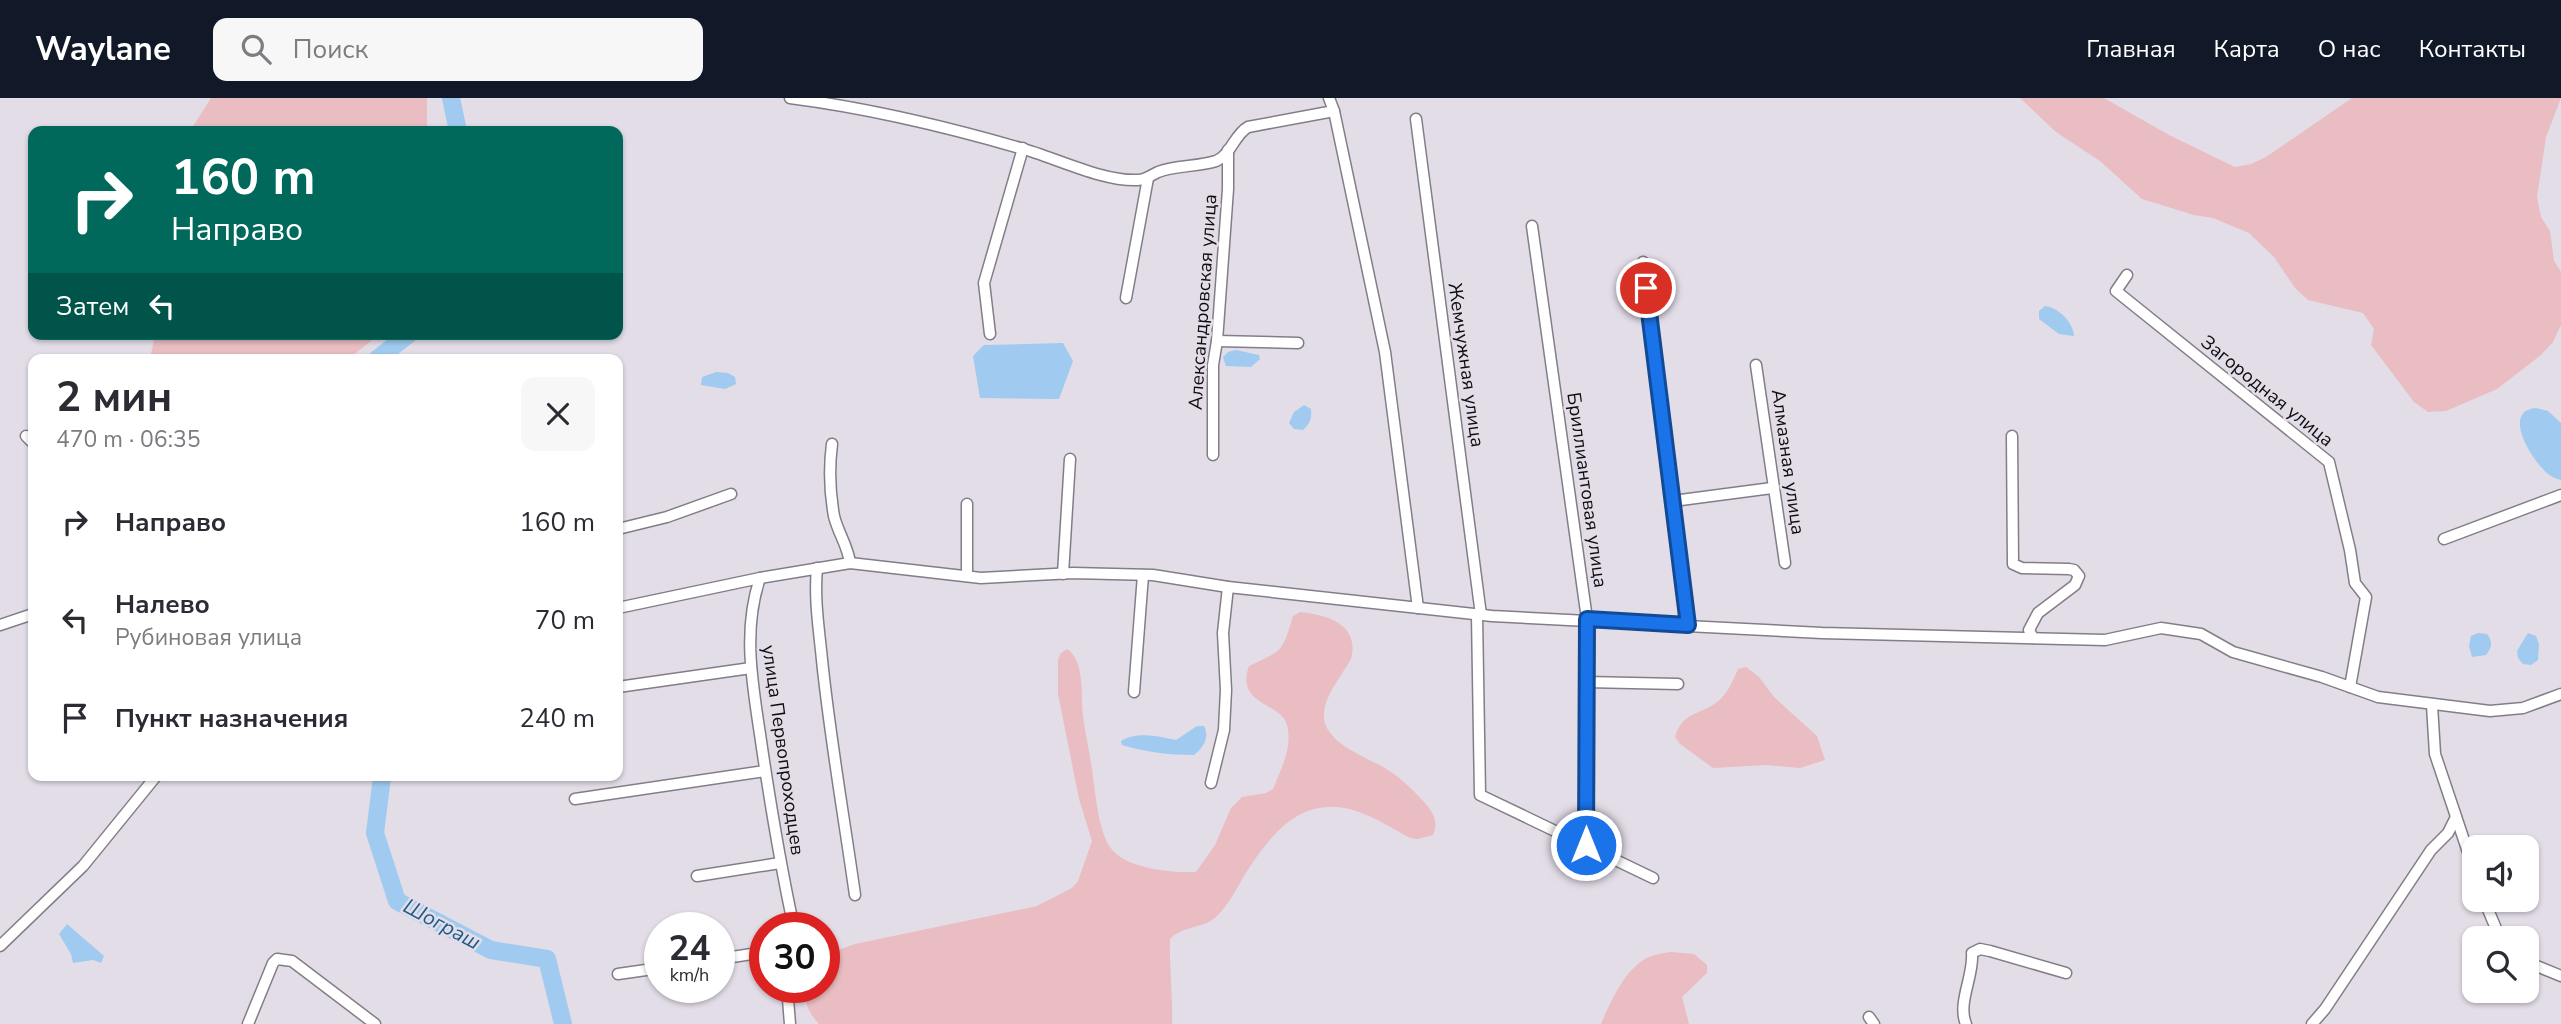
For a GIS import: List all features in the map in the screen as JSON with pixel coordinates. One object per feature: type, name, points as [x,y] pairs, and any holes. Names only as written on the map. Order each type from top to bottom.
[{"type":"street","points":[[790,98],[855,107],[1023,148],[1087,170],[1139,181],[1158,172],[1223,157],[1240,132],[1248,127],[1334,111]]},
{"type":"street","points":[[1329,98],[1385,352],[1418,608]]},
{"type":"street","name":"Жемчужная улица","points":[[1416,119],[1479,615],[1480,795],[1653,878]]},
{"type":"street","points":[[990,334],[984,284],[1023,148]]},
{"type":"street","name":"Александровская улица","points":[[1213,455],[1213,365],[1228,189],[1228,150]]},
{"type":"street","points":[[1126,298],[1148,178]]},
{"type":"street","name":"Бриллиантовая улица","points":[[1532,226],[1587,619],[1586,845]]},
{"type":"street","points":[[1643,262],[1688,625]]},
{"type":"street","name":"Загородная улица","points":[[2127,275],[2116,290],[2329,462],[2355,583],[2366,597],[2350,687]]},
{"type":"street","points":[[1217,341],[1298,343]]},
{"type":"street","name":"Алмазная улица","points":[[1756,365],[1785,563]]},
{"type":"street","points":[[2012,436],[2013,564],[2022,568],[2069,569],[2079,576],[2075,585],[2038,613],[2029,630],[2033,638]]},
{"type":"street","points":[[832,444],[830,461],[834,516],[846,544],[850,563]]},
{"type":"street","points":[[1063,574],[1070,459]]},
{"type":"street","points":[[1673,501],[1772,488]]},
{"type":"street","points":[[623,528],[667,517],[731,494]]},
{"type":"street","points":[[2444,539],[2561,495]]},
{"type":"street","points":[[967,504],[967,576]]},
{"type":"street","points":[[623,607],[760,578],[850,563],[967,576],[1143,575],[1479,615],[1822,633],[2105,640],[2161,628],[2202,634],[2234,652],[2378,697],[2490,711],[2523,708],[2561,694]]},
{"type":"street","points":[[817,568],[814,594],[827,711],[855,895]]},
{"type":"street","points":[[1134,692],[1143,575]]},
{"type":"street","name":"улица Первопроходцев","points":[[760,578],[752,605],[751,668],[765,771],[791,912]]},
{"type":"street","points":[[1211,783],[1224,730],[1226,690],[1223,633],[1228,587]]},
{"type":"street","points":[[0,625],[28,616]]},
{"type":"street","points":[[623,686],[751,668]]},
{"type":"street","points":[[1587,681],[1678,684]]},
{"type":"street","points":[[2432,705],[2435,754],[2462,835]]},
{"type":"street","points":[[575,799],[765,771]]},
{"type":"street","points":[[0,946],[83,866],[152,781]]},
{"type":"street","points":[[2312,1024],[2325,1009],[2431,850],[2448,833],[2456,817]]},
{"type":"street","points":[[697,876],[780,863]]},
{"type":"street","points":[[1966,1024],[1962,1012],[1973,962],[1972,953],[1980,949],[2066,973]]},
{"type":"street","points":[[248,1024],[273,963],[284,958],[292,961],[375,1024]]},
{"type":"street","points":[[2539,967],[2561,976]]},
{"type":"street","points":[[618,974],[644,970]]},
{"type":"street","points":[[788,1003],[790,1024]]},
{"type":"shaded area","points":[[211,98],[427,98],[427,126],[193,126]]},
{"type":"shaded area","points":[[2020,98],[2104,98],[2169,135],[2235,167],[2266,157],[2352,98],[2561,98],[2546,137],[2537,197],[2541,217],[2550,231],[2554,261],[2561,272],[2561,325],[2553,342],[2541,355],[2497,389],[2446,411],[2428,412],[2414,402],[2371,345],[2374,329],[2363,313],[2308,300],[2295,288],[2274,257],[2249,233],[2213,218],[2142,199],[2100,161],[2056,132]]},
{"type":"shaded area","points":[[154,340],[372,340],[354,354],[151,354]]},
{"type":"shaded area","points":[[1300,612],[1321,616],[1340,624],[1346,630],[1353,647],[1351,659],[1326,702],[1326,727],[1340,742],[1388,770],[1416,793],[1434,817],[1433,835],[1410,838],[1370,816],[1338,807],[1322,807],[1294,818],[1282,827],[1261,851],[1218,915],[1207,923],[1181,931],[1170,939],[1172,1024],[819,1024],[815,1020],[806,1003],[840,1003],[840,950],[855,944],[1037,906],[1072,888],[1078,881],[1092,841],[1079,799],[1058,694],[1058,660],[1061,653],[1067,649],[1076,659],[1080,674],[1083,719],[1097,806],[1102,829],[1110,847],[1137,865],[1175,872],[1196,872],[1215,845],[1231,808],[1242,797],[1266,793],[1273,789],[1279,774],[1287,750],[1287,725],[1277,712],[1253,696],[1246,679],[1249,666],[1280,648],[1293,616]]},
{"type":"shaded area","points":[[1746,667],[1817,736],[1825,760],[1800,768],[1765,765],[1713,768],[1680,744],[1675,737],[1682,723],[1721,699],[1738,669]]},
{"type":"shaded area","points":[[1671,952],[1694,954],[1707,965],[1707,973],[1682,997],[1689,1024],[1601,1024],[1620,986],[1633,969],[1649,957]]},
{"type":"water","points":[[2045,306],[2064,316],[2074,336],[2059,334],[2039,319],[2039,311]]},
{"type":"water","points":[[1063,343],[1073,361],[1059,399],[980,398],[973,356],[984,345]]},
{"type":"water","points":[[1236,350],[1259,355],[1260,359],[1251,367],[1226,366],[1223,357]]},
{"type":"water","points":[[716,372],[735,377],[736,384],[725,389],[701,385],[702,377]]},
{"type":"water","points":[[1304,405],[1311,409],[1310,421],[1303,430],[1294,429],[1289,423],[1294,412]]},
{"type":"water","points":[[2536,408],[2548,411],[2561,423],[2561,480],[2552,477],[2537,462],[2529,451],[2520,428],[2520,418],[2525,411]]},
{"type":"water","points":[[2478,633],[2487,634],[2491,647],[2486,655],[2472,657],[2469,646],[2471,636]]},
{"type":"water","points":[[2528,633],[2536,636],[2539,644],[2538,660],[2531,665],[2523,664],[2517,651]]},
{"type":"water","points":[[1197,726],[1204,726],[1206,739],[1194,755],[1149,751],[1122,745],[1121,741],[1141,735],[1176,740]]},
{"type":"water","points":[[67,924],[104,956],[101,963],[93,960],[73,963],[71,954],[59,934]]},
{"type":"waterway","name":"Шограш","points":[[451,98],[457,126]]},
{"type":"waterway","name":"Шограш","points":[[383,354],[401,340]]},
{"type":"waterway","name":"Шограш","points":[[382,781],[375,833],[397,901],[491,950],[547,959],[563,1024]]},
{"type":"route","points":[[1586,845],[1587,619],[1688,625],[1646,288]]}]
